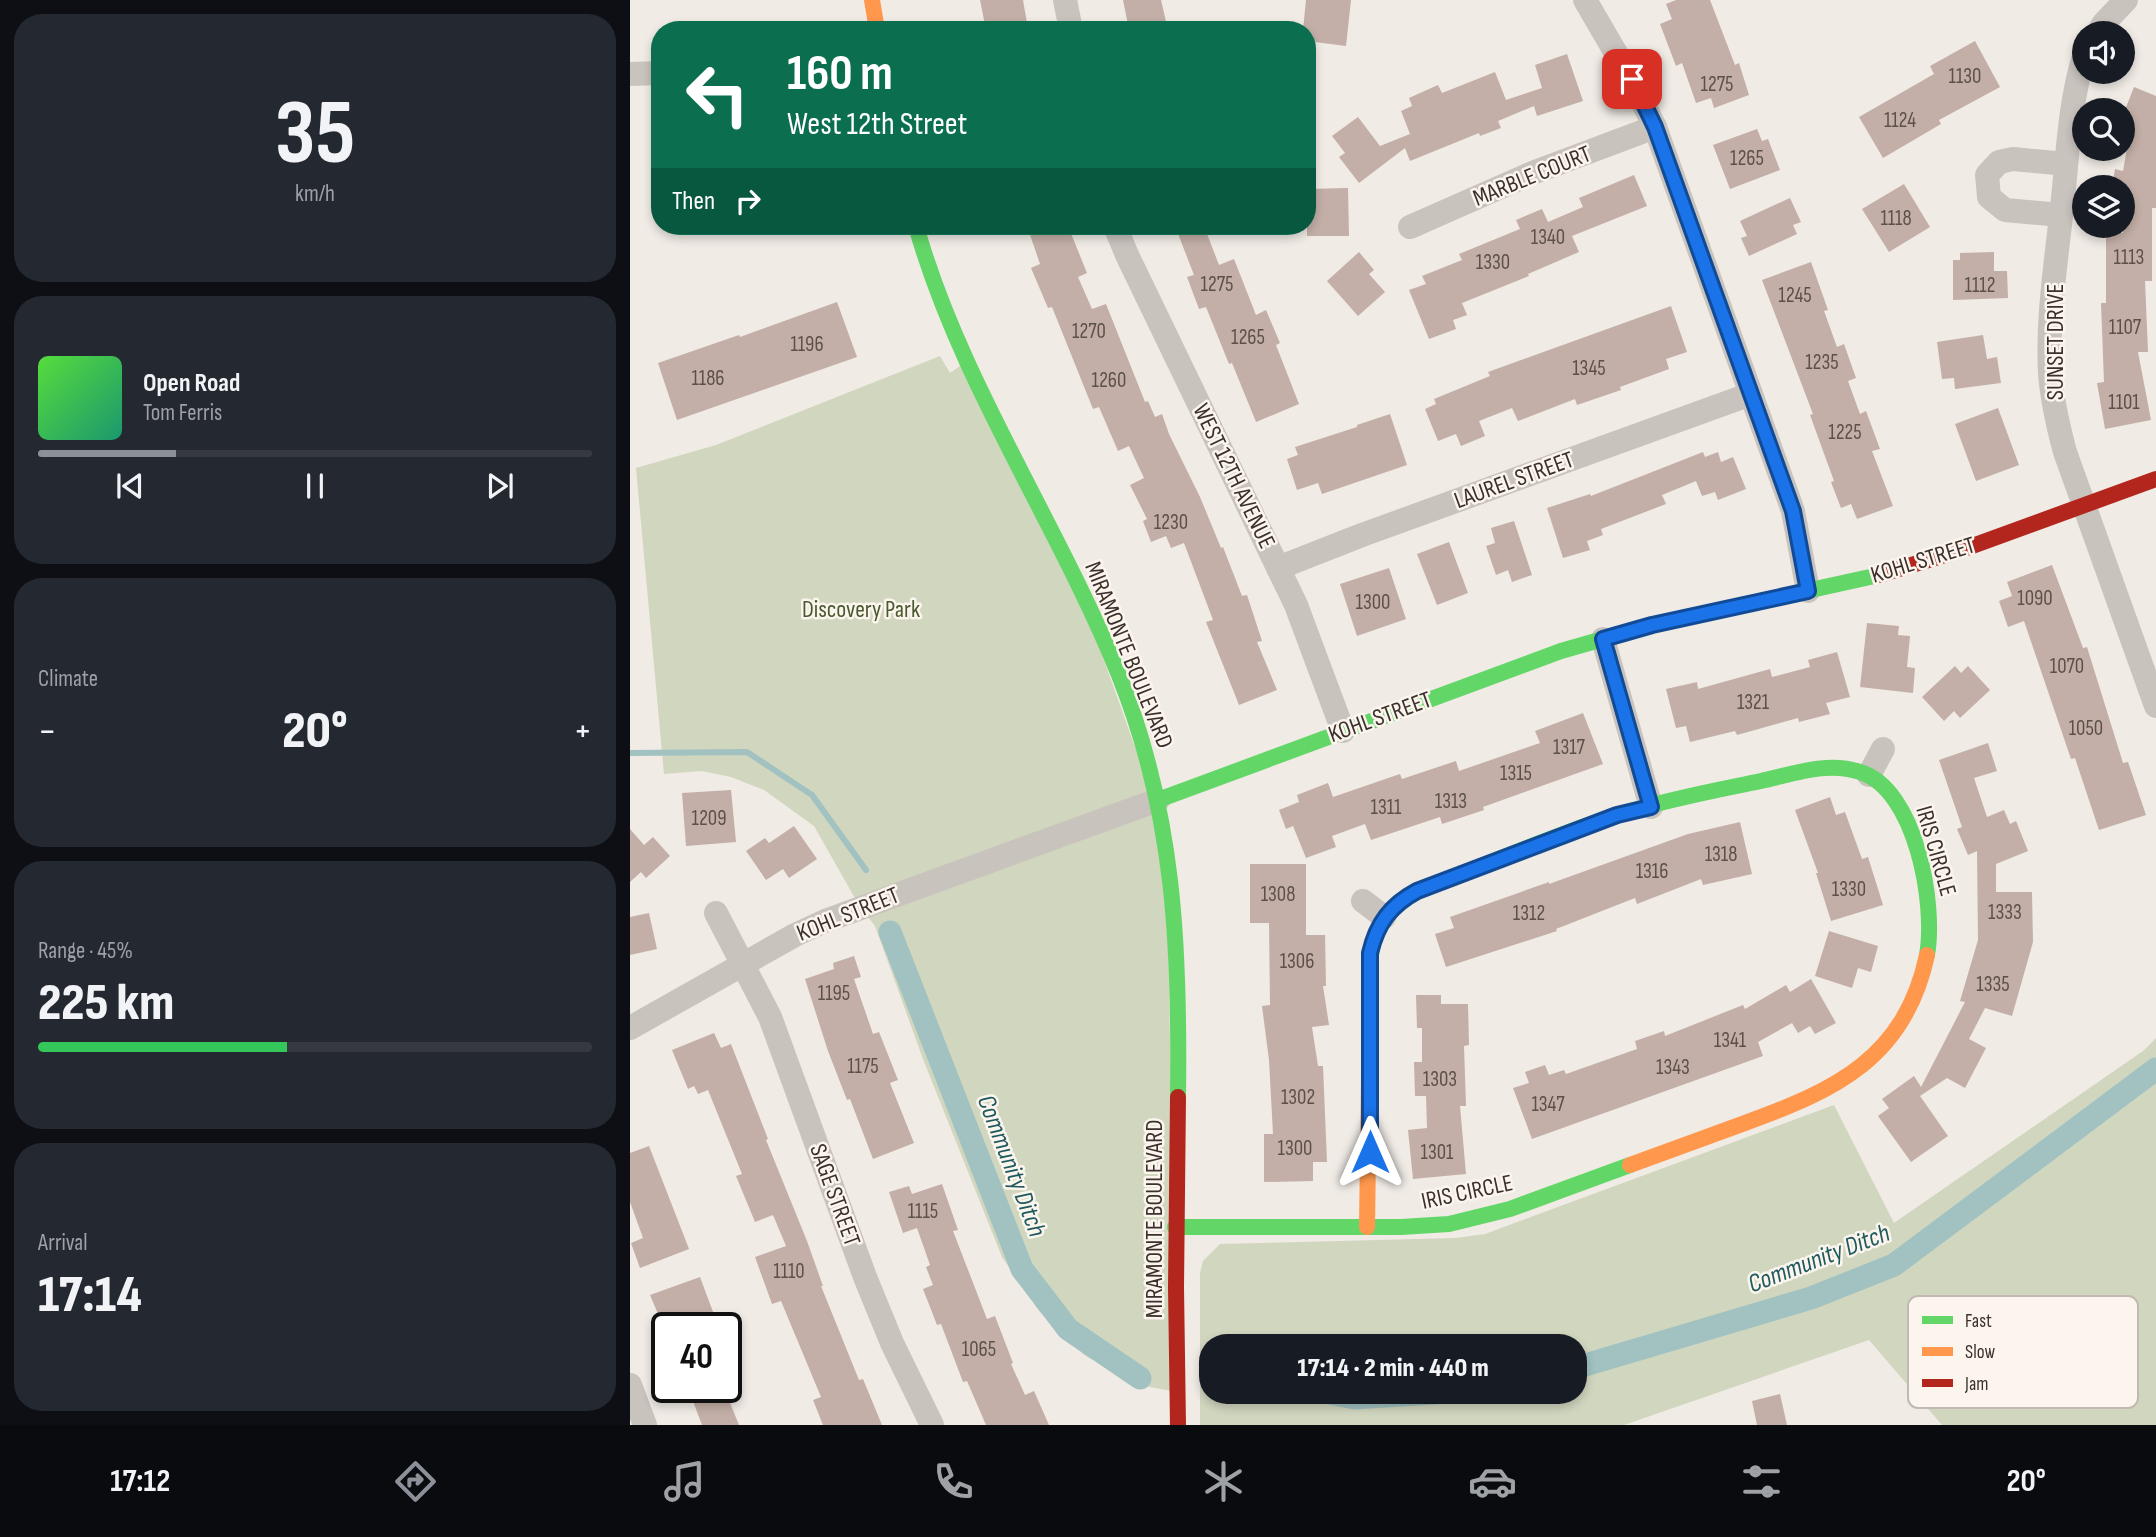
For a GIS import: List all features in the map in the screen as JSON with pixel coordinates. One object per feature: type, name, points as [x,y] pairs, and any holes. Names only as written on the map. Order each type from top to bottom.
[{"type":"street","points":[[872,0],[876,21]]},
{"type":"street","points":[[1065,0],[1068,21]]},
{"type":"street","points":[[1585,0],[1632,79],[1655,127],[1793,511],[1808,591]]},
{"type":"street","points":[[2106,21],[2126,0]]},
{"type":"street","points":[[630,74],[651,73]]},
{"type":"street","name":"SUNSET DRIVE","points":[[2075,84],[2051,327],[2050,373],[2055,417],[2065,452],[2156,706]]},
{"type":"street","name":"MARBLE COURT","points":[[1410,227],[1535,172],[1655,127]]},
{"type":"street","points":[[2061,215],[2005,211],[1989,197],[1987,175],[1999,162],[2012,159],[2066,164]]},
{"type":"street","name":"MIRAMONTE BOULEVARD","points":[[919,235],[930,273],[957,338],[1075,579],[1120,680],[1136,723],[1166,834],[1177,921],[1179,972],[1175,1227],[1178,1425]]},
{"type":"street","name":"WEST 12TH AVENUE","points":[[1119,235],[1296,605],[1343,731]]},
{"type":"street","name":"LAUREL STREET","points":[[1278,568],[1751,394]]},
{"type":"street","name":"KOHL STREET","points":[[630,1028],[795,935],[860,907],[1561,651],[1652,625],[1890,573],[2156,479]]},
{"type":"street","points":[[1603,639],[1651,807]]},
{"type":"street","points":[[1367,1227],[1370,953],[1373,939],[1384,917],[1402,899],[1617,815],[1685,797],[1814,770],[1840,767],[1870,775],[1883,749]]},
{"type":"street","name":"IRIS CIRCLE","points":[[1175,1227],[1450,1224],[1510,1209],[1801,1103],[1837,1085],[1865,1065],[1884,1046],[1906,1013],[1922,973],[1929,942],[1929,913],[1916,850],[1899,803],[1886,786],[1870,775]]},
{"type":"street","points":[[1363,901],[1384,917]]},
{"type":"street","name":"SAGE STREET","points":[[716,913],[770,1017],[865,1277],[892,1343],[932,1425]]},
{"type":"street","points":[[630,1385],[645,1425]]},
{"type":"green space","name":"Discovery Park","points":[[940,356],[950,373],[967,361],[1075,579],[1166,834],[1177,1392],[1139,1385],[1084,1355],[1039,1311],[1002,1257],[923,1059],[875,926],[860,907],[814,826],[764,790],[731,777],[702,771],[664,774],[636,468],[716,445]]},
{"type":"green space","points":[[2156,1038],[2156,1425],[1942,1425],[1927,1408],[2138,1408],[2138,1296],[1908,1296],[1908,1385],[1869,1340],[1624,1425],[1200,1425],[1200,1404],[1587,1404],[1587,1334],[1200,1334],[1200,1273],[1203,1261],[1220,1244],[1456,1238],[1485,1234],[1834,1105],[1894,1223],[2143,1051]]},
{"type":"building","points":[[980,0],[1023,0],[1027,21],[984,21]]},
{"type":"building","points":[[1123,0],[1161,0],[1166,21],[1127,21]]},
{"type":"building","points":[[1306,0],[1351,0],[1346,46],[1316,42],[1316,21],[1304,21]]},
{"type":"building","points":[[1676,0],[1710,0],[1735,65],[1739,63],[1749,95],[1714,108],[1711,98],[1696,103],[1682,63],[1676,66],[1660,24],[1672,19],[1666,4]]},
{"type":"building","points":[[1975,41],[2000,87],[1939,120],[1941,124],[1883,158],[1859,117],[1934,74],[1930,66]]},
{"type":"building","points":[[1567,54],[1583,101],[1537,116],[1534,106],[1498,121],[1501,128],[1480,136],[1479,133],[1410,161],[1405,148],[1359,183],[1339,157],[1345,153],[1332,136],[1358,117],[1380,146],[1410,134],[1401,111],[1412,106],[1409,98],[1438,85],[1442,93],[1495,72],[1506,100],[1542,88],[1535,65]]},
{"type":"building","points":[[2134,87],[2156,96],[2156,208],[2152,208],[2152,281],[2145,281],[2148,352],[2138,352],[2151,420],[2105,429],[2097,383],[2104,382],[2101,303],[2106,303],[2106,238],[2135,238],[2135,175],[2114,175],[2115,169],[2123,171],[2125,161],[2135,161],[2135,98],[2130,98]]},
{"type":"building","points":[[1757,129],[1762,141],[1768,139],[1780,170],[1730,189],[1713,145]]},
{"type":"building","points":[[1634,175],[1647,206],[1572,236],[1579,252],[1462,303],[1467,315],[1453,320],[1456,329],[1429,339],[1409,290],[1426,284],[1422,276],[1462,260],[1459,254],[1520,229],[1516,220],[1542,209],[1548,222],[1583,207],[1579,198]]},
{"type":"building","points":[[1904,184],[1930,227],[1889,252],[1862,209]]},
{"type":"building","points":[[1348,188],[1349,236],[1307,236],[1316,235],[1316,189]]},
{"type":"building","points":[[1790,198],[1801,222],[1793,225],[1797,234],[1749,256],[1741,238],[1747,236],[1740,221]]},
{"type":"building","points":[[1030,235],[1072,235],[1087,273],[1078,277],[1092,309],[1106,304],[1145,402],[1148,401],[1155,417],[1162,414],[1221,548],[1223,547],[1242,596],[1247,595],[1262,641],[1257,642],[1277,690],[1239,705],[1206,622],[1213,620],[1184,543],[1171,548],[1166,536],[1151,542],[1143,521],[1147,519],[1130,485],[1144,478],[1129,446],[1118,451],[1099,407],[1093,409],[1052,307],[1048,308],[1031,268],[1040,264]]},
{"type":"building","points":[[1178,235],[1207,235],[1219,265],[1234,259],[1256,315],[1266,310],[1280,343],[1276,345],[1299,404],[1256,422],[1206,307],[1199,309],[1187,277],[1194,275]]},
{"type":"building","points":[[1359,252],[1374,270],[1369,274],[1385,292],[1358,316],[1327,281]]},
{"type":"building","points":[[1994,252],[1994,271],[2007,271],[2008,298],[1953,300],[1953,260],[1960,260],[1960,253]]},
{"type":"building","points":[[1811,262],[1828,310],[1824,311],[1837,347],[1844,344],[1856,378],[1848,381],[1860,414],[1866,411],[1880,449],[1872,451],[1893,506],[1857,519],[1851,504],[1841,508],[1810,415],[1813,414],[1762,280]]},
{"type":"building","points":[[837,302],[857,357],[677,420],[658,363]]},
{"type":"building","points":[[1671,306],[1687,352],[1666,359],[1669,369],[1620,387],[1621,390],[1577,405],[1575,399],[1518,421],[1512,408],[1479,421],[1485,436],[1461,446],[1456,434],[1438,441],[1425,409],[1436,404],[1434,399],[1490,376],[1488,372]]},
{"type":"building","points":[[1983,335],[1987,359],[1997,357],[2001,383],[1955,389],[1954,378],[1942,379],[1937,342]]},
{"type":"building","points":[[1998,408],[2019,465],[1976,481],[1955,424]]},
{"type":"building","points":[[1390,414],[1407,465],[1322,494],[1318,483],[1297,490],[1287,459],[1298,455],[1295,447]]},
{"type":"building","points":[[1703,452],[1705,457],[1718,452],[1721,462],[1733,457],[1746,489],[1718,500],[1715,492],[1702,496],[1696,481],[1662,495],[1666,504],[1601,529],[1603,535],[1587,541],[1590,550],[1563,558],[1547,508],[1590,494],[1591,496]]},
{"type":"building","points":[[1514,521],[1532,575],[1512,582],[1508,570],[1496,575],[1486,546],[1495,543],[1491,528]]},
{"type":"building","points":[[1449,542],[1468,593],[1437,605],[1417,554]]},
{"type":"building","points":[[2052,565],[2083,648],[2087,647],[2123,763],[2128,762],[2146,815],[2099,830],[2075,758],[2071,759],[2024,621],[2008,627],[1999,601],[2012,596],[2007,582]]},
{"type":"building","points":[[1389,568],[1406,619],[1357,636],[1340,584]]},
{"type":"building","points":[[1867,623],[1899,626],[1898,635],[1910,636],[1907,667],[1915,668],[1913,693],[1860,687]]},
{"type":"building","points":[[1837,652],[1850,697],[1826,703],[1830,714],[1799,722],[1798,718],[1737,735],[1735,731],[1690,742],[1686,726],[1676,728],[1666,689],[1697,682],[1698,689],[1770,669],[1772,677],[1810,667],[1808,660]]},
{"type":"building","points":[[1955,666],[1961,673],[1968,666],[1990,690],[1960,718],[1954,711],[1944,721],[1922,697]]},
{"type":"building","points":[[1583,713],[1603,764],[1442,824],[1440,817],[1371,840],[1365,824],[1332,836],[1336,847],[1306,858],[1293,826],[1286,829],[1279,810],[1299,802],[1297,795],[1328,783],[1333,797],[1400,774],[1402,779],[1456,761],[1459,771],[1540,743],[1535,731]]},
{"type":"building","points":[[1988,743],[1997,771],[1974,778],[1987,817],[2004,810],[2010,824],[2016,821],[2028,851],[1996,864],[1996,892],[2032,892],[2033,942],[2012,1016],[1985,1008],[1969,1039],[1986,1048],[1965,1088],[1947,1078],[1920,1096],[1948,1136],[1911,1162],[1878,1116],[1889,1108],[1882,1099],[1914,1076],[1921,1087],[1965,1002],[1960,1001],[1978,940],[1977,851],[1968,855],[1957,829],[1962,827],[1939,760]]},
{"type":"building","points":[[731,790],[736,842],[686,846],[682,793]]},
{"type":"building","points":[[1830,797],[1836,815],[1845,812],[1862,859],[1868,857],[1883,905],[1831,921],[1818,873],[1795,810]]},
{"type":"building","points":[[1740,822],[1752,874],[1703,885],[1701,879],[1637,904],[1635,898],[1556,929],[1557,931],[1446,967],[1435,934],[1454,928],[1450,917],[1688,834]]},
{"type":"building","points":[[794,826],[817,859],[789,878],[783,869],[766,880],[746,851],[765,838],[769,843]]},
{"type":"building","points":[[630,829],[644,845],[653,837],[670,856],[646,878],[641,872],[630,882]]},
{"type":"building","points":[[1250,864],[1306,864],[1306,935],[1325,935],[1326,986],[1323,986],[1329,1025],[1312,1027],[1318,1066],[1323,1066],[1327,1162],[1313,1162],[1313,1181],[1264,1182],[1264,1134],[1273,1134],[1269,1060],[1262,1006],[1270,1005],[1269,923],[1250,923]]},
{"type":"building","points":[[649,913],[657,949],[630,955],[630,917]]},
{"type":"building","points":[[1829,931],[1878,946],[1871,972],[1858,968],[1852,988],[1815,976]]},
{"type":"building","points":[[854,956],[861,977],[854,979],[873,1034],[879,1032],[898,1080],[890,1083],[914,1143],[873,1159],[828,1051],[805,979],[834,969],[833,963]]},
{"type":"building","points":[[1811,979],[1836,1023],[1815,1034],[1810,1026],[1798,1033],[1792,1023],[1758,1042],[1763,1056],[1532,1139],[1513,1088],[1529,1083],[1525,1072],[1545,1065],[1549,1075],[1564,1070],[1566,1074],[1637,1049],[1635,1041],[1664,1031],[1665,1036],[1743,1005],[1745,1009],[1786,985],[1790,992]]},
{"type":"building","points":[[1416,995],[1441,995],[1441,1004],[1468,1004],[1469,1045],[1464,1046],[1466,1106],[1460,1106],[1466,1174],[1413,1179],[1408,1130],[1427,1128],[1426,1096],[1415,1096],[1414,1062],[1422,1062],[1422,1028],[1417,1028]]},
{"type":"building","points":[[714,1033],[721,1048],[731,1044],[807,1241],[821,1286],[859,1380],[863,1379],[882,1425],[823,1425],[813,1400],[821,1397],[781,1301],[772,1304],[755,1257],[786,1246],[773,1215],[755,1222],[736,1176],[742,1174],[708,1090],[698,1094],[694,1086],[688,1089],[672,1050]]},
{"type":"building","points":[[649,1146],[689,1249],[640,1268],[631,1243],[643,1238],[630,1202],[630,1153]]},
{"type":"building","points":[[942,1184],[958,1230],[953,1231],[987,1319],[995,1316],[1025,1395],[1034,1391],[1049,1425],[986,1425],[967,1381],[963,1382],[941,1324],[937,1325],[923,1289],[933,1285],[926,1267],[930,1265],[917,1228],[903,1233],[889,1192],[909,1186],[912,1194]]},
{"type":"building","points":[[700,1277],[713,1312],[657,1312],[650,1295]]},
{"type":"building","points":[[1780,1394],[1787,1425],[1757,1425],[1752,1401]]},
{"type":"building","points":[[694,1403],[730,1403],[739,1425],[702,1425]]},
{"type":"waterway","name":"Community Ditch","points":[[630,753],[747,752],[812,795],[866,870]]},
{"type":"waterway","name":"Community Ditch","points":[[890,932],[1022,1269],[1068,1329],[1140,1378]]},
{"type":"waterway","name":"Community Ditch","points":[[1587,1364],[1811,1298],[1894,1265],[2156,1069]]},
{"type":"traffic: fast","points":[[919,235],[958,341],[983,397],[1095,619],[1138,727],[1163,831],[1170,883],[1178,988],[1178,1097]]},
{"type":"traffic: fast","points":[[1158,800],[1561,651],[1652,625],[1879,575]]},
{"type":"traffic: fast","points":[[1369,1078],[1371,952],[1380,925],[1401,902],[1417,891],[1577,829],[1696,794],[1823,768],[1860,772],[1879,783],[1895,801],[1908,824],[1918,851],[1928,907],[1927,955]]},
{"type":"traffic: fast","points":[[1175,1227],[1401,1227],[1449,1224],[1510,1209],[1630,1165]]},
{"type":"traffic: slow","points":[[872,0],[876,21]]},
{"type":"traffic: slow","points":[[1630,1165],[1778,1111],[1837,1083],[1884,1045],[1902,1020],[1917,990],[1927,955]]},
{"type":"traffic: slow","points":[[1367,1227],[1369,1078]]},
{"type":"traffic: jam","points":[[1879,575],[1964,549],[2156,479]]},
{"type":"traffic: jam","points":[[1178,1097],[1178,1425]]},
{"type":"route","points":[[1370,1152],[1370,953],[1379,926],[1391,909],[1417,891],[1617,815],[1651,807],[1603,639],[1652,625],[1808,591],[1793,511],[1655,127],[1632,79]]}]
